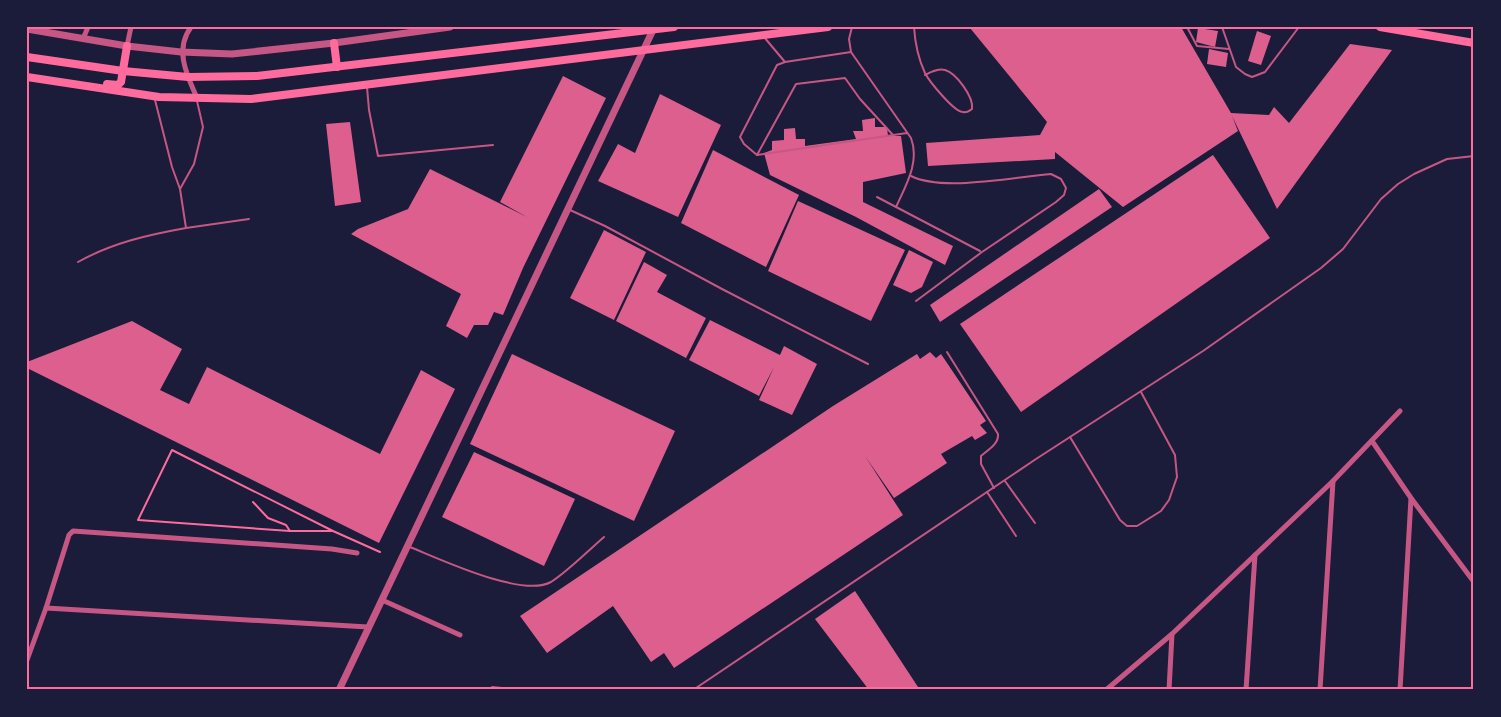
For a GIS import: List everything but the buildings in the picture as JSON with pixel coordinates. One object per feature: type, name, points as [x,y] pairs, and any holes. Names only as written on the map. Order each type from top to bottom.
[{"type":"main road","points":[[27,57],[123,71],[188,77],[257,76],[674,27]]},
{"type":"main road","points":[[27,77],[154,97],[250,99],[828,27]]},
{"type":"main road","points":[[1380,27],[1474,43]]},
{"type":"main road","points":[[334,43],[337,67]]},
{"type":"main road","points":[[76,85],[90,82],[118,85],[121,82],[127,46]]},
{"type":"street","points":[[83,39],[88,27]]},
{"type":"street","points":[[127,46],[131,27]]},
{"type":"street","points":[[27,29],[127,46],[181,52],[232,54],[450,27]]},
{"type":"street","points":[[188,28],[181,52],[196,98]]},
{"type":"street","points":[[339,690],[653,30]]},
{"type":"street","points":[[1106,690],[1172,634],[1333,481],[1400,411]]},
{"type":"street","points":[[1372,441],[1474,582]]},
{"type":"street","points":[[1320,690],[1333,481]]},
{"type":"street","points":[[1400,690],[1412,498]]},
{"type":"street","points":[[27,660],[69,535],[75,530],[332,549],[357,553]]},
{"type":"street","points":[[1246,690],[1255,555]]},
{"type":"street","points":[[381,600],[460,635]]},
{"type":"street","points":[[46,609],[368,627]]},
{"type":"street","points":[[1169,690],[1172,634]]},
{"type":"lane","points":[[852,27],[849,39],[851,52],[907,133],[914,148],[911,176],[896,207]]},
{"type":"lane","points":[[914,27],[918,56],[925,75],[947,101],[960,112],[968,112],[972,109],[973,104],[967,91],[947,70],[940,69],[925,75]]},
{"type":"lane","points":[[1187,27],[1197,46],[1230,49]]},
{"type":"lane","points":[[1222,27],[1236,68],[1252,77],[1260,76],[1273,64],[1299,27]]},
{"type":"lane","points":[[763,34],[785,62]]},
{"type":"lane","points":[[851,52],[785,62],[774,68],[740,137],[744,144],[757,155],[907,133]]},
{"type":"lane","points":[[757,155],[796,84],[845,78],[860,99],[893,135]]},
{"type":"lane","points":[[367,84],[369,110],[378,156],[493,145]]},
{"type":"lane","points":[[154,97],[180,189],[186,228]]},
{"type":"lane","points":[[180,189],[194,164],[203,127],[196,98]]},
{"type":"lane","points":[[693,690],[987,492],[1203,351],[1321,268],[1343,249],[1381,200],[1398,184],[1447,159],[1474,156]]},
{"type":"lane","points":[[911,176],[933,183],[1051,174],[1061,179],[1066,188],[1064,195],[916,301]]},
{"type":"lane","points":[[877,197],[982,252]]},
{"type":"lane","points":[[567,208],[868,364]]},
{"type":"lane","points":[[78,262],[98,250],[136,237],[249,219]]},
{"type":"lane","points":[[947,352],[998,434],[999,439],[981,456],[981,464],[994,488]]},
{"type":"lane","points":[[1070,437],[1120,520],[1127,526],[1137,526],[1161,511],[1169,500],[1177,477],[1175,455],[1141,391]]},
{"type":"lane","points":[[1005,481],[1035,523]]},
{"type":"lane","points":[[987,492],[1016,536]]},
{"type":"lane","points":[[407,546],[500,581],[541,586],[552,581],[604,537]]},
{"type":"lane","points":[[703,685],[706,690]]},
{"type":"lane","points":[[492,687],[525,690]]},
{"type":"path","points":[[333,531],[290,531],[138,520],[172,450],[333,531],[380,552]]},
{"type":"path","points":[[253,502],[268,518],[286,525],[290,531]]}]
